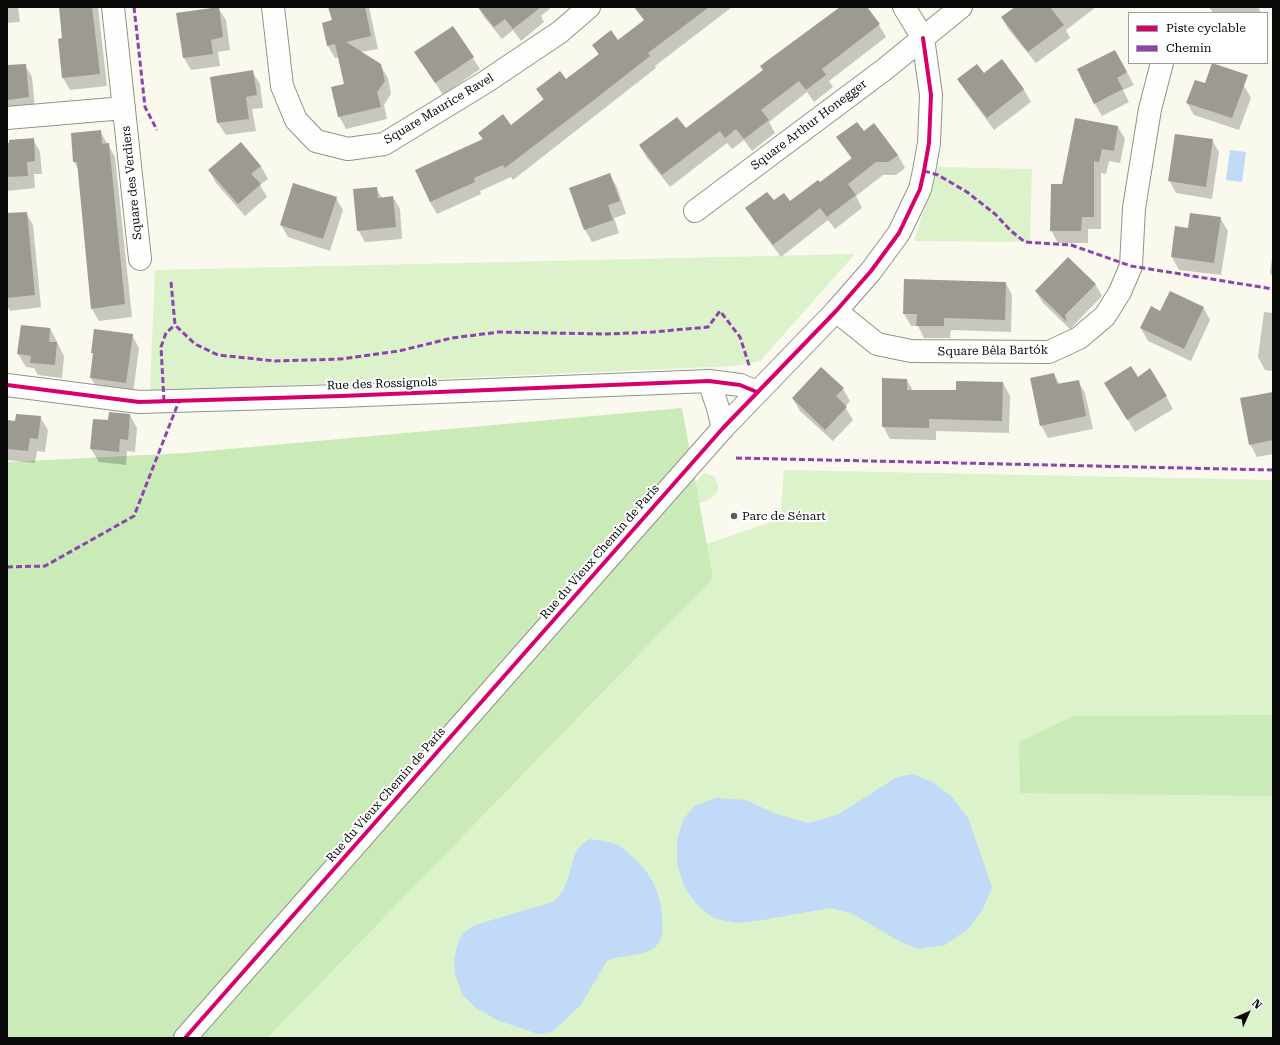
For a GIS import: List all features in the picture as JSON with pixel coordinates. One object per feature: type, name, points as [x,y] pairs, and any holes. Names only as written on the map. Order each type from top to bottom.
[{"type":"street","name":"Square des Verdiers","points":[[113,7],[140,259]]},
{"type":"street","name":"Square Maurice Ravel","points":[[273,7],[282,86],[296,120],[316,141],[348,149],[384,144],[491,79],[560,32],[589,7]]},
{"type":"street","points":[[904,7],[923,38]]},
{"type":"street","name":"Square Arthur Honegger","points":[[694,211],[885,69],[961,7]]},
{"type":"street","name":"Rue du Vieux Chemin de Paris","points":[[185,1038],[723,428],[836,310],[871,271],[899,233],[920,189],[929,143],[931,94],[923,38]]},
{"type":"street","name":"Square Bêla Bartók","points":[[836,310],[877,344],[911,351],[1049,352],[1080,338],[1105,316],[1120,292],[1131,266],[1134,208],[1150,109],[1162,64]]},
{"type":"street","points":[[7,118],[124,108]]},
{"type":"street","points":[[709,381],[723,428]]},
{"type":"street","name":"Rue des Rossignols","points":[[7,384],[139,402],[340,396],[709,381],[740,385],[757,392]]},
{"type":"green space","points":[[937,167],[1032,169],[1030,242],[914,241]]},
{"type":"green space","points":[[855,254],[760,361],[735,366],[150,391],[155,270]]},
{"type":"green space","points":[[682,408],[713,578],[267,1038],[7,1038],[7,462],[185,453]]},
{"type":"green space","points":[[784,470],[1273,480],[1273,1038],[213,1038],[624,572],[780,519]]},
{"type":"green space","points":[[704,473],[714,476],[718,485],[716,494],[708,500],[689,507],[678,502]]},
{"type":"green space","points":[[1273,715],[1273,796],[1020,793],[1019,742],[1074,716]]},
{"type":"water","points":[[1230,150],[1246,152],[1242,182],[1226,180]]},
{"type":"water","points":[[913,774],[934,783],[951,796],[968,818],[992,887],[983,909],[969,928],[945,945],[918,949],[899,941],[851,913],[830,908],[763,920],[736,923],[713,918],[697,905],[684,886],[677,864],[677,841],[683,820],[694,806],[716,798],[746,800],[776,814],[809,823],[839,814],[897,777]]},
{"type":"water","points":[[590,839],[605,841],[620,846],[639,863],[650,877],[658,893],[660,901],[662,931],[658,944],[651,950],[639,954],[619,957],[607,961],[580,1006],[552,1032],[538,1034],[497,1020],[476,1008],[462,994],[455,974],[454,959],[458,943],[463,933],[475,925],[553,902],[564,887],[576,852]]},
{"type":"building","points":[[59,7],[92,7],[100,74],[62,78],[58,39],[62,38]]},
{"type":"building","points":[[219,7],[223,37],[211,40],[213,54],[183,58],[176,13]]},
{"type":"building","points":[[328,7],[365,7],[371,36],[346,42],[381,64],[385,81],[377,92],[381,107],[338,117],[331,87],[344,84],[335,44],[327,46],[322,23],[332,20]]},
{"type":"building","points":[[478,7],[541,7],[513,29],[505,19],[494,27]]},
{"type":"building","points":[[634,7],[709,7],[648,53],[650,56],[505,168],[503,165],[474,178],[475,182],[430,202],[415,170],[483,139],[478,133],[503,114],[511,125],[544,99],[536,89],[560,71],[566,79],[599,54],[592,45],[611,30],[618,40],[644,20]]},
{"type":"building","points":[[840,7],[867,7],[880,24],[822,69],[826,75],[806,90],[799,81],[761,110],[769,120],[744,139],[736,129],[725,138],[720,131],[662,175],[639,145],[677,117],[686,128],[763,70],[760,66]]},
{"type":"building","points":[[1015,7],[1050,7],[1064,25],[1028,52],[1001,17]]},
{"type":"building","points":[[453,26],[474,57],[435,83],[414,52]]},
{"type":"building","points":[[1115,50],[1127,72],[1117,78],[1123,89],[1094,104],[1077,69]]},
{"type":"building","points":[[1002,59],[1024,89],[987,118],[957,79],[977,64],[984,73]]},
{"type":"building","points":[[26,64],[29,97],[7,100],[7,65]]},
{"type":"building","points":[[1212,64],[1248,75],[1232,118],[1186,103],[1195,80],[1205,83]]},
{"type":"building","points":[[253,70],[257,95],[246,97],[249,119],[217,123],[210,77]]},
{"type":"building","points":[[1075,118],[1118,126],[1114,151],[1102,149],[1099,162],[1094,161],[1094,217],[1082,217],[1081,231],[1050,231],[1051,184],[1062,184]]},
{"type":"building","points":[[857,122],[864,131],[874,123],[898,155],[888,162],[876,162],[848,184],[856,195],[827,217],[820,208],[773,245],[745,208],[767,192],[774,200],[784,193],[790,201],[818,180],[820,182],[852,158],[836,137]]},
{"type":"building","points":[[101,130],[102,144],[109,143],[125,304],[91,309],[77,162],[73,162],[71,133]]},
{"type":"building","points":[[1175,134],[1213,139],[1206,187],[1168,181]]},
{"type":"building","points":[[34,138],[35,161],[27,162],[28,176],[7,177],[7,143],[9,143],[9,140]]},
{"type":"building","points":[[241,142],[261,166],[251,174],[261,184],[238,204],[208,170]]},
{"type":"building","points":[[610,173],[620,201],[608,205],[613,220],[584,230],[569,188]]},
{"type":"building","points":[[293,183],[337,197],[323,239],[280,225]]},
{"type":"building","points":[[377,187],[378,198],[393,196],[396,227],[357,231],[353,189]]},
{"type":"building","points":[[27,212],[35,295],[7,298],[7,213]]},
{"type":"building","points":[[1190,213],[1221,217],[1214,263],[1171,257],[1175,226],[1188,228]]},
{"type":"building","points":[[1068,257],[1096,284],[1065,315],[1067,322],[1035,291]]},
{"type":"building","points":[[904,279],[1006,282],[1005,320],[944,318],[944,326],[916,326],[917,314],[903,314]]},
{"type":"building","points":[[1170,291],[1204,307],[1184,349],[1140,328],[1151,306],[1160,311]]},
{"type":"building","points":[[21,325],[50,328],[49,342],[57,342],[55,365],[30,363],[31,356],[17,354]]},
{"type":"building","points":[[94,329],[133,334],[126,383],[90,378]]},
{"type":"building","points":[[1131,366],[1138,377],[1150,368],[1167,396],[1127,420],[1104,383]]},
{"type":"building","points":[[821,367],[844,388],[836,396],[847,407],[825,430],[792,398]]},
{"type":"building","points":[[1054,373],[1057,384],[1079,380],[1086,416],[1040,426],[1030,378]]},
{"type":"building","points":[[882,378],[907,379],[907,390],[956,390],[956,381],[1003,382],[1002,421],[929,419],[929,428],[882,427]]},
{"type":"building","points":[[1273,392],[1273,440],[1249,445],[1240,398]]},
{"type":"building","points":[[109,412],[130,414],[128,440],[120,439],[119,452],[90,449],[93,419],[108,420]]},
{"type":"building","points":[[16,414],[41,416],[38,439],[30,438],[28,451],[7,449],[7,420],[15,421]]},
{"type":"marked path","points":[[134,7],[145,107],[157,130]]},
{"type":"marked path","points":[[924,171],[938,175],[967,192],[995,214],[1011,231],[1025,242],[1071,245],[1131,266],[1273,289]]},
{"type":"marked path","points":[[171,282],[175,325],[195,344],[218,355],[275,361],[341,359],[399,351],[452,338],[499,332],[607,334],[653,332],[708,327],[720,311],[740,337],[750,368]]},
{"type":"marked path","points":[[164,401],[161,347],[166,333],[175,325]]},
{"type":"marked path","points":[[7,567],[45,566],[134,516],[179,401]]},
{"type":"marked path","points":[[736,458],[1273,470]]},
{"type":"cycle path","points":[[185,1038],[723,428],[836,311],[871,271],[899,233],[920,189],[929,143],[931,95],[923,38]]},
{"type":"cycle path","points":[[7,385],[139,402],[341,396],[709,381],[740,385],[757,392]]},
{"type":"place","name":"Parc de Sénart","points":[[734,516]]}]
